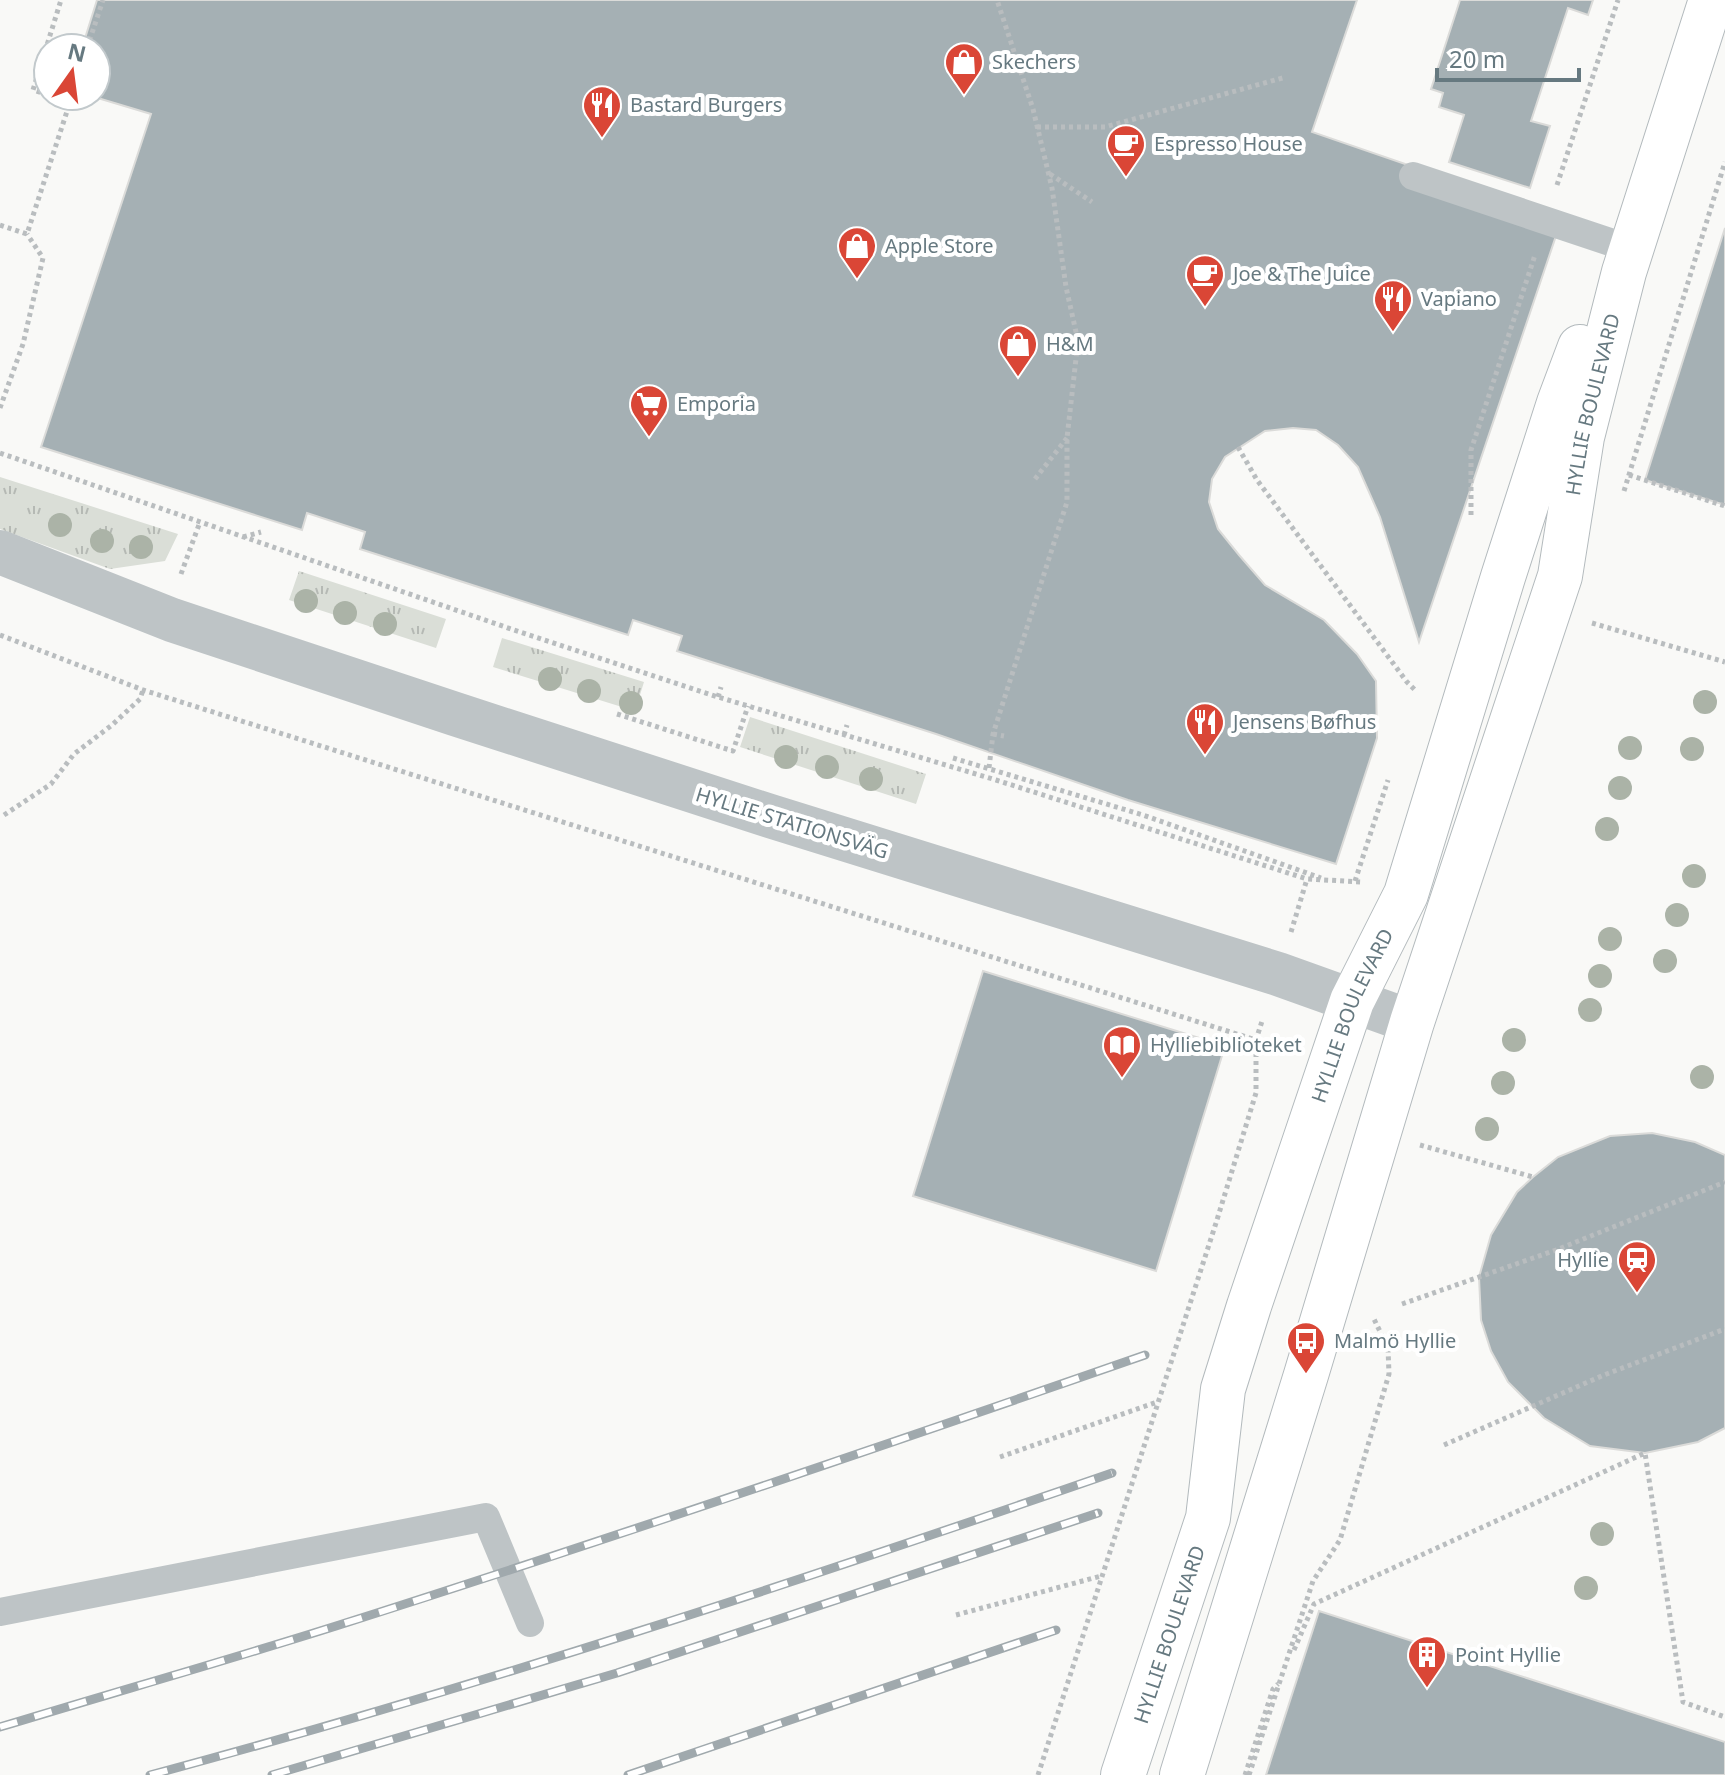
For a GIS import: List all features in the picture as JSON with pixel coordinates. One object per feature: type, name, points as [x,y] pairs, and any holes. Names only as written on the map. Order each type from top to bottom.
[{"type":"street","name":"HYLLIE BOULEVARD","points":[[1182,1775],[1412,1022],[1560,576],[1582,437],[1627,260],[1711,0]]},
{"type":"street","name":"HYLLIE BOULEVARD","points":[[1123,1775],[1208,1518],[1223,1389],[1314,1109],[1352,1001],[1406,894],[1559,403],[1579,349],[1627,260]]},
{"type":"street","name":"HYLLIE STATIONSVÄG","points":[[0,552],[172,620]]},
{"type":"street","name":"HYLLIE STATIONSVÄG","points":[[0,573],[172,620],[638,774],[1278,974],[1412,1022]]},
{"type":"lane","points":[[1413,176],[1546,220],[1627,260]]},
{"type":"lane","points":[[0,1612],[486,1517],[530,1623]]},
{"type":"path","points":[[51,32],[61,0]]},
{"type":"path","points":[[92,32],[103,0]]},
{"type":"path","points":[[989,768],[993,734],[1067,502],[1067,438],[1078,341],[1066,287],[1052,188],[1037,127],[997,0]]},
{"type":"path","points":[[1471,525],[1471,450],[1618,0]]},
{"type":"path","points":[[1037,127],[1105,127],[1286,77]]},
{"type":"path","points":[[27,234],[67,112]]},
{"type":"path","points":[[1725,162],[1629,475],[1725,506]]},
{"type":"path","points":[[1046,171],[1092,202]]},
{"type":"path","points":[[0,225],[27,234],[43,258],[23,344],[0,408]]},
{"type":"path","points":[[1035,479],[1067,438]]},
{"type":"path","points":[[1238,447],[1257,480],[1417,692]]},
{"type":"path","points":[[0,453],[718,697],[996,780],[1307,879]]},
{"type":"path","points":[[181,574],[200,522]]},
{"type":"path","points":[[242,537],[261,532]]},
{"type":"path","points":[[1583,620],[1725,662]]},
{"type":"path","points":[[0,635],[143,690],[1256,1040],[1256,1093],[1038,1775]]},
{"type":"path","points":[[1413,707],[1422,679]]},
{"type":"path","points":[[718,697],[721,687]]},
{"type":"path","points":[[4,815],[51,784],[74,754],[112,725],[140,699],[143,690]]},
{"type":"path","points":[[606,710],[733,751],[748,706]]},
{"type":"path","points":[[844,735],[847,725]]},
{"type":"path","points":[[993,734],[1004,736]]},
{"type":"path","points":[[953,758],[1143,815],[1330,882]]},
{"type":"path","points":[[1355,881],[1389,780]]},
{"type":"path","points":[[1415,1143],[1533,1177]]},
{"type":"path","points":[[1402,1304],[1556,1250],[1725,1182]]},
{"type":"path","points":[[1247,1775],[1313,1581],[1340,1540],[1389,1374],[1388,1348],[1372,1315]]},
{"type":"path","points":[[1444,1445],[1604,1375],[1725,1329]]},
{"type":"path","points":[[1000,1457],[1158,1402]]},
{"type":"path","points":[[1280,1682],[1314,1604],[1645,1453],[1683,1702],[1725,1717]]},
{"type":"path","points":[[956,1615],[1102,1576]]},
{"type":"green space","points":[[0,477],[178,534],[165,561],[110,569],[0,529]]},
{"type":"green space","points":[[299,571],[446,619],[436,648],[289,600]]},
{"type":"green space","points":[[502,638],[644,682],[635,711],[493,667]]},
{"type":"green space","points":[[750,717],[926,774],[916,804],[740,747]]},
{"type":"building","name":"Emporia","points":[[97,0],[1357,0],[1312,132],[1562,218],[1419,642],[1380,517],[1358,467],[1338,445],[1316,430],[1293,428],[1265,431],[1225,457],[1212,479],[1209,502],[1218,529],[1239,555],[1265,585],[1324,620],[1357,654],[1376,681],[1377,738],[1336,864],[1128,800],[936,734],[677,651],[682,636],[633,620],[628,635],[360,549],[365,532],[307,513],[302,530],[41,447],[151,114],[112,102],[112,32],[87,32]]},
{"type":"building","points":[[1460,0],[1593,0],[1588,15],[1568,8],[1531,121],[1550,126],[1530,188],[1449,162],[1464,115],[1439,107],[1443,93],[1431,89]]},
{"type":"building","points":[[1725,228],[1725,505],[1645,480]]},
{"type":"building","points":[[983,971],[1225,1046],[1156,1271],[913,1196]]},
{"type":"building","points":[[1652,1133],[1695,1142],[1725,1155],[1725,1428],[1698,1442],[1645,1453],[1590,1446],[1544,1418],[1508,1382],[1491,1351],[1481,1320],[1479,1277],[1491,1235],[1517,1192],[1533,1177],[1558,1157],[1610,1136]]},
{"type":"building","name":"Point Hyllie","points":[[1319,1611],[1725,1742],[1725,1775],[1266,1775]]},
{"type":"railway","points":[[0,1727],[438,1593],[1145,1355]]},
{"type":"railway","points":[[150,1775],[393,1707],[634,1633],[1112,1473]]},
{"type":"railway","points":[[272,1775],[617,1673],[1098,1513]]},
{"type":"railway","points":[[628,1775],[1056,1630]]},
{"type":"place","name":"Skechers","points":[[964,96]]},
{"type":"place","name":"Bastard Burgers","points":[[602,139]]},
{"type":"place","name":"Espresso House","points":[[1126,178]]},
{"type":"place","name":"Apple Store","points":[[857,280]]},
{"type":"place","name":"Joe & The Juice","points":[[1205,308]]},
{"type":"place","name":"Vapiano","points":[[1393,333]]},
{"type":"place","name":"H&M","points":[[1018,378]]},
{"type":"place","name":"Emporia","points":[[649,438]]},
{"type":"place","name":"Jensens Bøfhus","points":[[1205,756]]},
{"type":"place","name":"Hylliebiblioteket","points":[[1122,1079]]},
{"type":"place","name":"Hyllie","points":[[1637,1294]]},
{"type":"place","name":"Malmö Hyllie","points":[[1306,1375]]},
{"type":"place","name":"Point Hyllie","points":[[1427,1689]]}]
